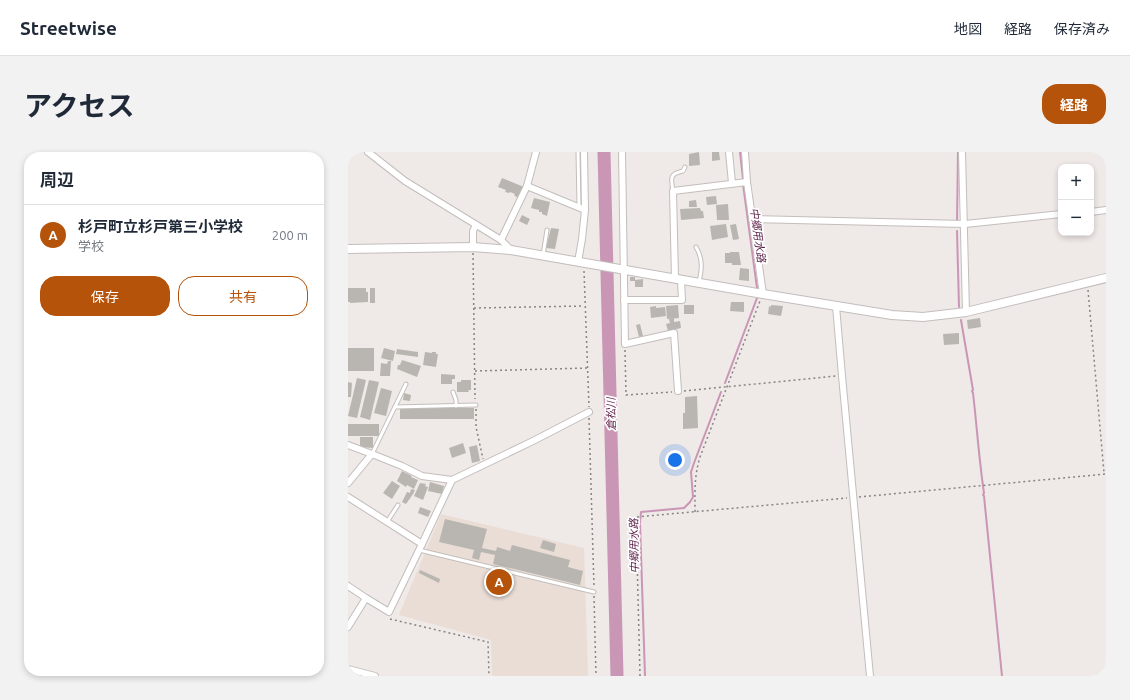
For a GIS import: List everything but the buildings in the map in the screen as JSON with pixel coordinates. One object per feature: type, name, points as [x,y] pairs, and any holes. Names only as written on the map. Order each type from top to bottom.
[{"type":"street","points":[[368,152],[405,181],[501,240],[511,250]]},
{"type":"street","points":[[501,240],[528,186],[536,152]]},
{"type":"street","points":[[581,262],[584,152]]},
{"type":"street","points":[[622,152],[625,344],[674,333],[678,391]]},
{"type":"street","points":[[729,152],[732,184]]},
{"type":"street","points":[[745,152],[752,219],[763,294]]},
{"type":"street","points":[[962,152],[966,312]]},
{"type":"street","points":[[624,300],[682,300],[678,279],[673,191],[748,182]]},
{"type":"street","points":[[528,186],[582,209]]},
{"type":"street","points":[[1094,212],[1106,210]]},
{"type":"street","points":[[752,219],[965,224],[1058,214]]},
{"type":"street","points":[[473,247],[473,231],[476,225]]},
{"type":"street","points":[[348,249],[473,247],[511,250],[836,306],[892,315],[923,317],[966,312],[1106,278]]},
{"type":"street","points":[[836,306],[870,676]]},
{"type":"street","points":[[348,445],[402,466],[422,476],[452,480],[589,412]]},
{"type":"street","points":[[348,483],[372,454]]},
{"type":"street","points":[[348,586],[389,612],[452,480]]},
{"type":"street","points":[[348,497],[387,522],[421,547]]},
{"type":"street","points":[[348,627],[366,598]]},
{"type":"street","points":[[348,669],[375,676]]},
{"type":"lane","points":[[578,152],[582,209]]},
{"type":"lane","points":[[673,191],[671,181],[672,177],[676,172],[683,171],[685,167]]},
{"type":"lane","points":[[542,255],[547,230]]},
{"type":"lane","points":[[696,247],[702,261],[702,271],[699,283]]},
{"type":"lane","points":[[372,454],[406,384]]},
{"type":"lane","points":[[453,392],[456,400],[456,406]]},
{"type":"lane","points":[[395,407],[476,405]]},
{"type":"lane","points":[[387,522],[398,505]]},
{"type":"lane","points":[[421,547],[594,592]]},
{"type":"path","points":[[473,247],[476,427],[484,464]]},
{"type":"path","points":[[581,262],[589,412],[596,676]]},
{"type":"path","points":[[640,676],[636,517],[1105,474],[1087,282]]},
{"type":"path","points":[[695,512],[695,480],[700,457],[763,294]]},
{"type":"path","points":[[474,308],[584,306]]},
{"type":"path","points":[[625,344],[626,395],[842,376]]},
{"type":"path","points":[[475,371],[587,368]]},
{"type":"path","points":[[388,618],[488,642],[489,676]]},
{"type":"shaded area","points":[[441,514],[584,548],[588,676],[492,676],[491,640],[399,615]]},
{"type":"waterway","name":"倉松川","points":[[604,152],[617,676]]},
{"type":"waterway","name":"中郷用水路","points":[[740,152],[743,179]]},
{"type":"waterway","points":[[957,222],[958,152]]},
{"type":"waterway","name":"中郷用水路","points":[[743,184],[757,288]]},
{"type":"waterway","points":[[957,231],[959,307]]},
{"type":"waterway","name":"中郷用水路","points":[[725,383],[757,298]]},
{"type":"waterway","points":[[961,320],[973,390],[1002,676]]},
{"type":"waterway","name":"中郷用水路","points":[[645,676],[640,523],[641,512],[684,508],[690,502],[693,497],[691,472],[721,392]]},
{"type":"place","name":"杉戸町立杉戸第三小学校","points":[[499,582]]}]
